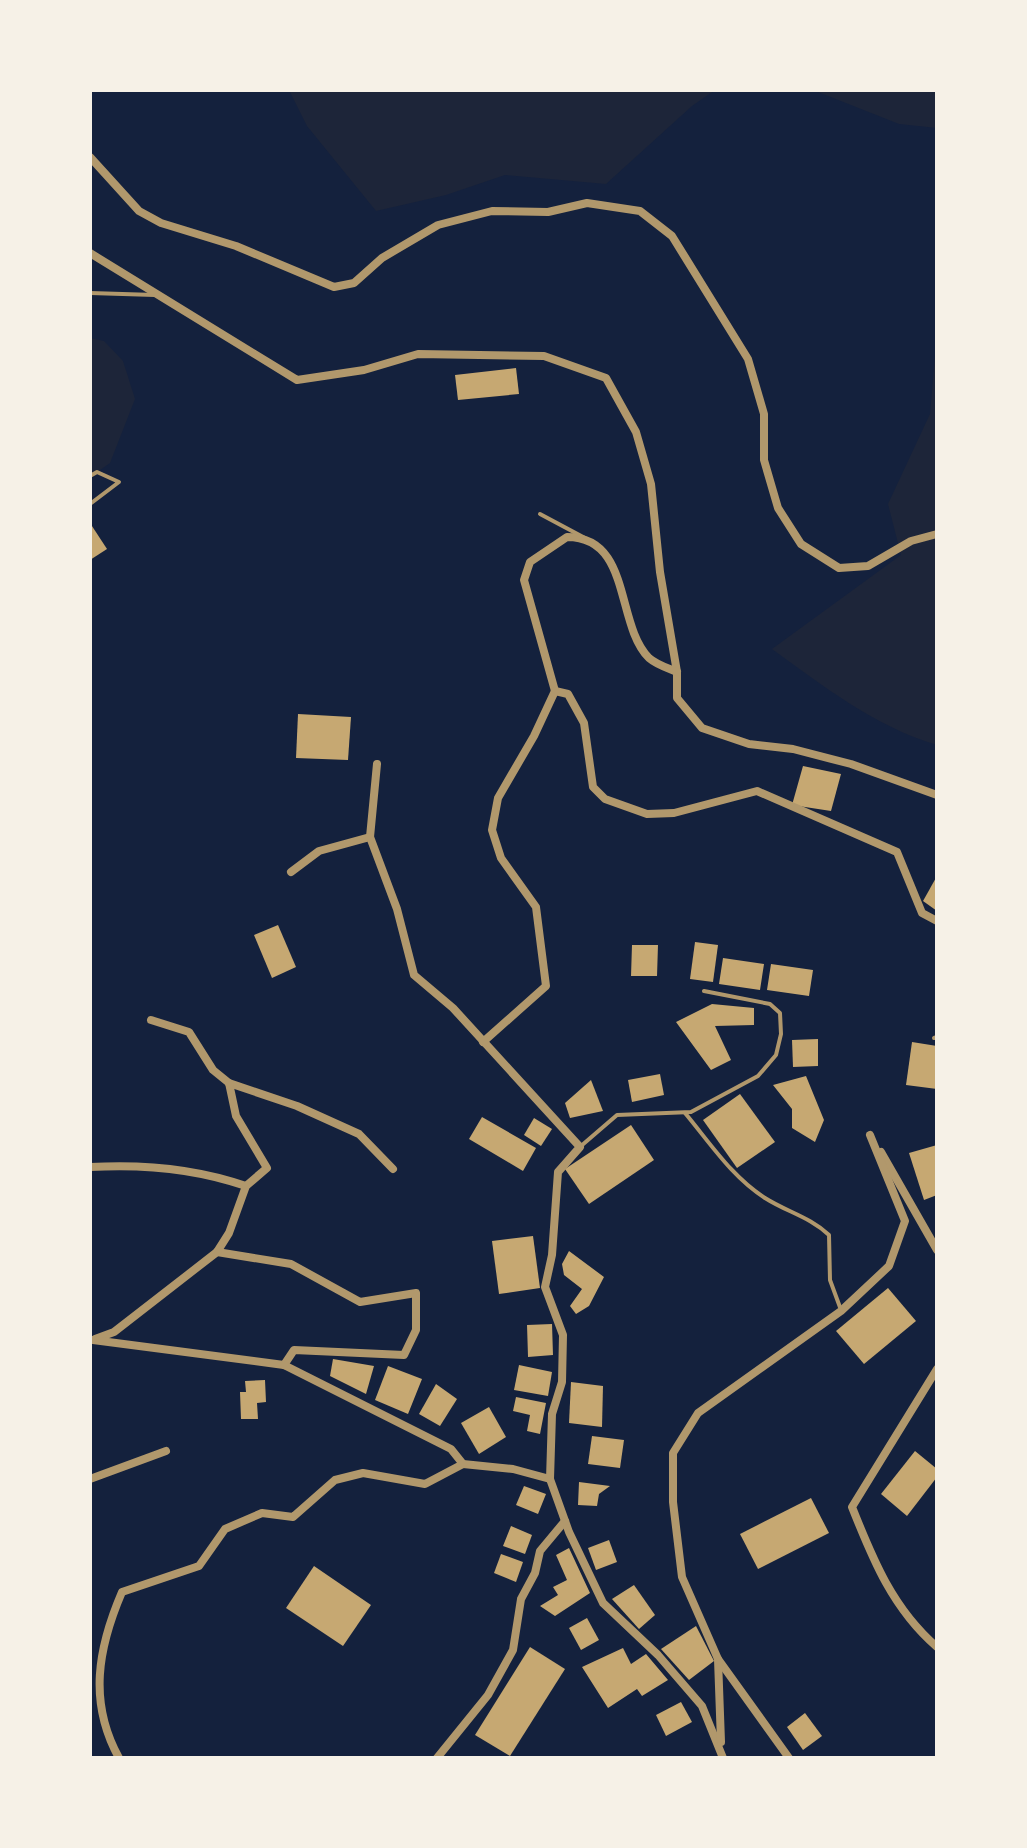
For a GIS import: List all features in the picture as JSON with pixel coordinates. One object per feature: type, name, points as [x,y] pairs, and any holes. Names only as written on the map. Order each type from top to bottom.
[{"type":"street","points":[[90,157],[139,211],[161,223],[236,246],[327,285],[354,283],[382,258],[438,225],[492,211],[548,212],[587,203],[640,211],[672,236],[748,359],[764,414],[764,460],[778,508],[801,544],[839,568],[868,566],[911,541],[937,534]]},
{"type":"street","points":[[90,253],[297,380],[364,370],[418,354],[544,356],[606,378],[636,432],[651,484],[660,572],[677,672],[677,698],[702,728],[749,744],[793,749],[851,764],[937,795]]},
{"type":"street","points":[[483,1042],[546,986],[536,907],[501,858],[492,830],[498,798],[534,736],[555,691],[524,580],[525,571],[538,554],[557,540],[567,537],[587,539],[619,574],[633,634],[642,649],[651,660],[677,672]]},
{"type":"street","points":[[555,691],[568,694],[584,723],[593,787],[605,799],[647,814],[674,813],[757,791],[897,852],[922,913],[937,921]]},
{"type":"street","points":[[377,764],[370,837],[397,909],[414,975],[453,1008],[580,1147],[558,1172],[552,1255],[545,1287],[563,1335],[562,1382],[552,1414],[550,1479],[565,1521],[603,1603],[658,1655],[702,1706],[722,1756]]},
{"type":"street","points":[[291,872],[319,851],[370,837]]},
{"type":"street","points":[[151,1020],[189,1032],[213,1070],[229,1083],[297,1106],[359,1134],[393,1169]]},
{"type":"street","points":[[91,1340],[114,1332],[217,1252],[229,1233],[246,1186],[267,1168],[236,1116],[229,1083]]},
{"type":"street","points":[[789,1758],[718,1659],[682,1577],[673,1502],[673,1453],[698,1413],[841,1311],[889,1266],[905,1221],[870,1135],[937,1250]]},
{"type":"street","points":[[90,1167],[123,1165],[216,1176],[246,1186]]},
{"type":"street","points":[[217,1252],[291,1264],[360,1302],[416,1293],[416,1330],[404,1355],[294,1350],[284,1365]]},
{"type":"street","points":[[91,1340],[284,1365],[451,1449],[463,1464]]},
{"type":"street","points":[[937,1369],[852,1507],[886,1584],[910,1623],[937,1647]]},
{"type":"street","points":[[90,1479],[166,1451]]},
{"type":"street","points":[[119,1758],[105,1732],[99,1661],[106,1629],[122,1592],[199,1566],[225,1529],[262,1513],[293,1517],[335,1480],[363,1473],[425,1484],[463,1464],[513,1469],[550,1479]]},
{"type":"street","points":[[437,1758],[488,1695],[513,1650],[521,1599],[535,1573],[540,1551],[565,1521]]},
{"type":"street","points":[[718,1659],[722,1756]]},
{"type":"lane","points":[[90,293],[155,295]]},
{"type":"lane","points":[[90,476],[97,472],[119,482],[90,504]]},
{"type":"lane","points":[[540,514],[587,539]]},
{"type":"lane","points":[[580,1147],[617,1115],[685,1113],[758,1076],[776,1055],[781,1034],[780,1013],[770,1004],[704,991]]},
{"type":"lane","points":[[685,1113],[733,1172],[763,1197],[812,1220],[829,1235],[830,1280],[841,1311]]},
{"type":"shaded area","points":[[289,90],[715,90],[692,106],[606,184],[505,175],[446,195],[376,211],[307,126]]},
{"type":"shaded area","points":[[813,90],[937,90],[937,128],[899,124]]},
{"type":"shaded area","points":[[937,332],[937,745],[871,716],[772,649],[901,555],[888,504],[930,414]]},
{"type":"shaded area","points":[[90,338],[104,341],[123,361],[135,399],[110,463],[90,477]]},
{"type":"building","points":[[516,368],[519,394],[458,400],[455,375]]},
{"type":"building","points":[[90,523],[107,549],[90,560]]},
{"type":"building","points":[[298,714],[351,717],[348,760],[296,758]]},
{"type":"building","points":[[803,766],[841,774],[831,811],[792,805]]},
{"type":"building","points":[[937,876],[937,911],[923,901]]},
{"type":"building","points":[[278,925],[296,967],[272,978],[254,935]]},
{"type":"building","points":[[695,942],[718,945],[713,982],[690,979]]},
{"type":"building","points":[[632,945],[658,945],[657,976],[631,976]]},
{"type":"building","points":[[723,958],[764,964],[760,990],[719,984]]},
{"type":"building","points":[[771,964],[813,970],[809,996],[767,990]]},
{"type":"building","points":[[712,1004],[754,1008],[754,1025],[715,1026],[731,1060],[711,1070],[676,1022]]},
{"type":"building","points":[[818,1039],[818,1066],[793,1067],[792,1040]]},
{"type":"building","points":[[912,1042],[937,1046],[937,1089],[906,1085]]},
{"type":"building","points":[[660,1074],[664,1095],[632,1102],[628,1080]]},
{"type":"building","points":[[806,1076],[824,1120],[815,1142],[792,1128],[792,1109],[773,1085]]},
{"type":"building","points":[[591,1080],[603,1111],[570,1118],[565,1103]]},
{"type":"building","points":[[740,1094],[775,1142],[737,1168],[703,1120]]},
{"type":"building","points":[[482,1117],[536,1148],[523,1171],[469,1139]]},
{"type":"building","points":[[534,1118],[552,1129],[541,1146],[524,1135]]},
{"type":"building","points":[[631,1125],[654,1160],[589,1204],[565,1169]]},
{"type":"building","points":[[937,1145],[937,1195],[924,1200],[909,1153]]},
{"type":"building","points":[[533,1236],[540,1288],[499,1294],[492,1241]]},
{"type":"building","points":[[569,1251],[604,1277],[589,1306],[576,1314],[570,1306],[582,1289],[564,1275],[562,1264]]},
{"type":"building","points":[[888,1288],[916,1321],[864,1364],[836,1331]]},
{"type":"building","points":[[552,1324],[553,1355],[528,1357],[527,1325]]},
{"type":"building","points":[[333,1359],[374,1366],[366,1394],[330,1376]]},
{"type":"building","points":[[519,1365],[552,1372],[548,1396],[514,1390]]},
{"type":"building","points":[[388,1366],[422,1379],[408,1414],[375,1400]]},
{"type":"building","points":[[265,1380],[266,1402],[257,1403],[258,1419],[241,1419],[240,1392],[246,1392],[245,1381]]},
{"type":"building","points":[[571,1382],[603,1386],[602,1427],[569,1423]]},
{"type":"building","points":[[436,1384],[457,1399],[440,1426],[419,1414]]},
{"type":"building","points":[[516,1397],[546,1403],[540,1434],[527,1431],[530,1415],[513,1411]]},
{"type":"building","points":[[489,1407],[506,1437],[479,1454],[461,1423]]},
{"type":"building","points":[[592,1436],[624,1440],[620,1468],[588,1464]]},
{"type":"building","points":[[915,1451],[937,1469],[937,1477],[907,1516],[881,1494]]},
{"type":"building","points":[[579,1482],[610,1486],[599,1494],[597,1506],[578,1505]]},
{"type":"building","points":[[524,1486],[546,1494],[538,1514],[516,1505]]},
{"type":"building","points":[[811,1498],[829,1533],[758,1569],[740,1534]]},
{"type":"building","points":[[511,1526],[532,1535],[525,1554],[503,1546]]},
{"type":"building","points":[[609,1540],[617,1562],[596,1570],[588,1548]]},
{"type":"building","points":[[569,1548],[590,1593],[555,1616],[540,1606],[558,1595],[553,1587],[567,1580],[556,1555]]},
{"type":"building","points":[[501,1554],[523,1562],[516,1582],[494,1573]]},
{"type":"building","points":[[314,1566],[371,1605],[343,1646],[286,1608]]},
{"type":"building","points":[[634,1585],[655,1615],[639,1629],[612,1599]]},
{"type":"building","points":[[587,1618],[599,1640],[581,1650],[569,1628]]},
{"type":"building","points":[[696,1626],[714,1661],[689,1680],[661,1649]]},
{"type":"building","points":[[530,1647],[565,1669],[510,1756],[475,1735]]},
{"type":"building","points":[[623,1648],[631,1664],[646,1654],[668,1680],[642,1696],[637,1689],[608,1708],[582,1667]]},
{"type":"building","points":[[681,1702],[692,1722],[666,1736],[656,1715]]},
{"type":"building","points":[[805,1713],[822,1736],[803,1750],[787,1727]]}]
